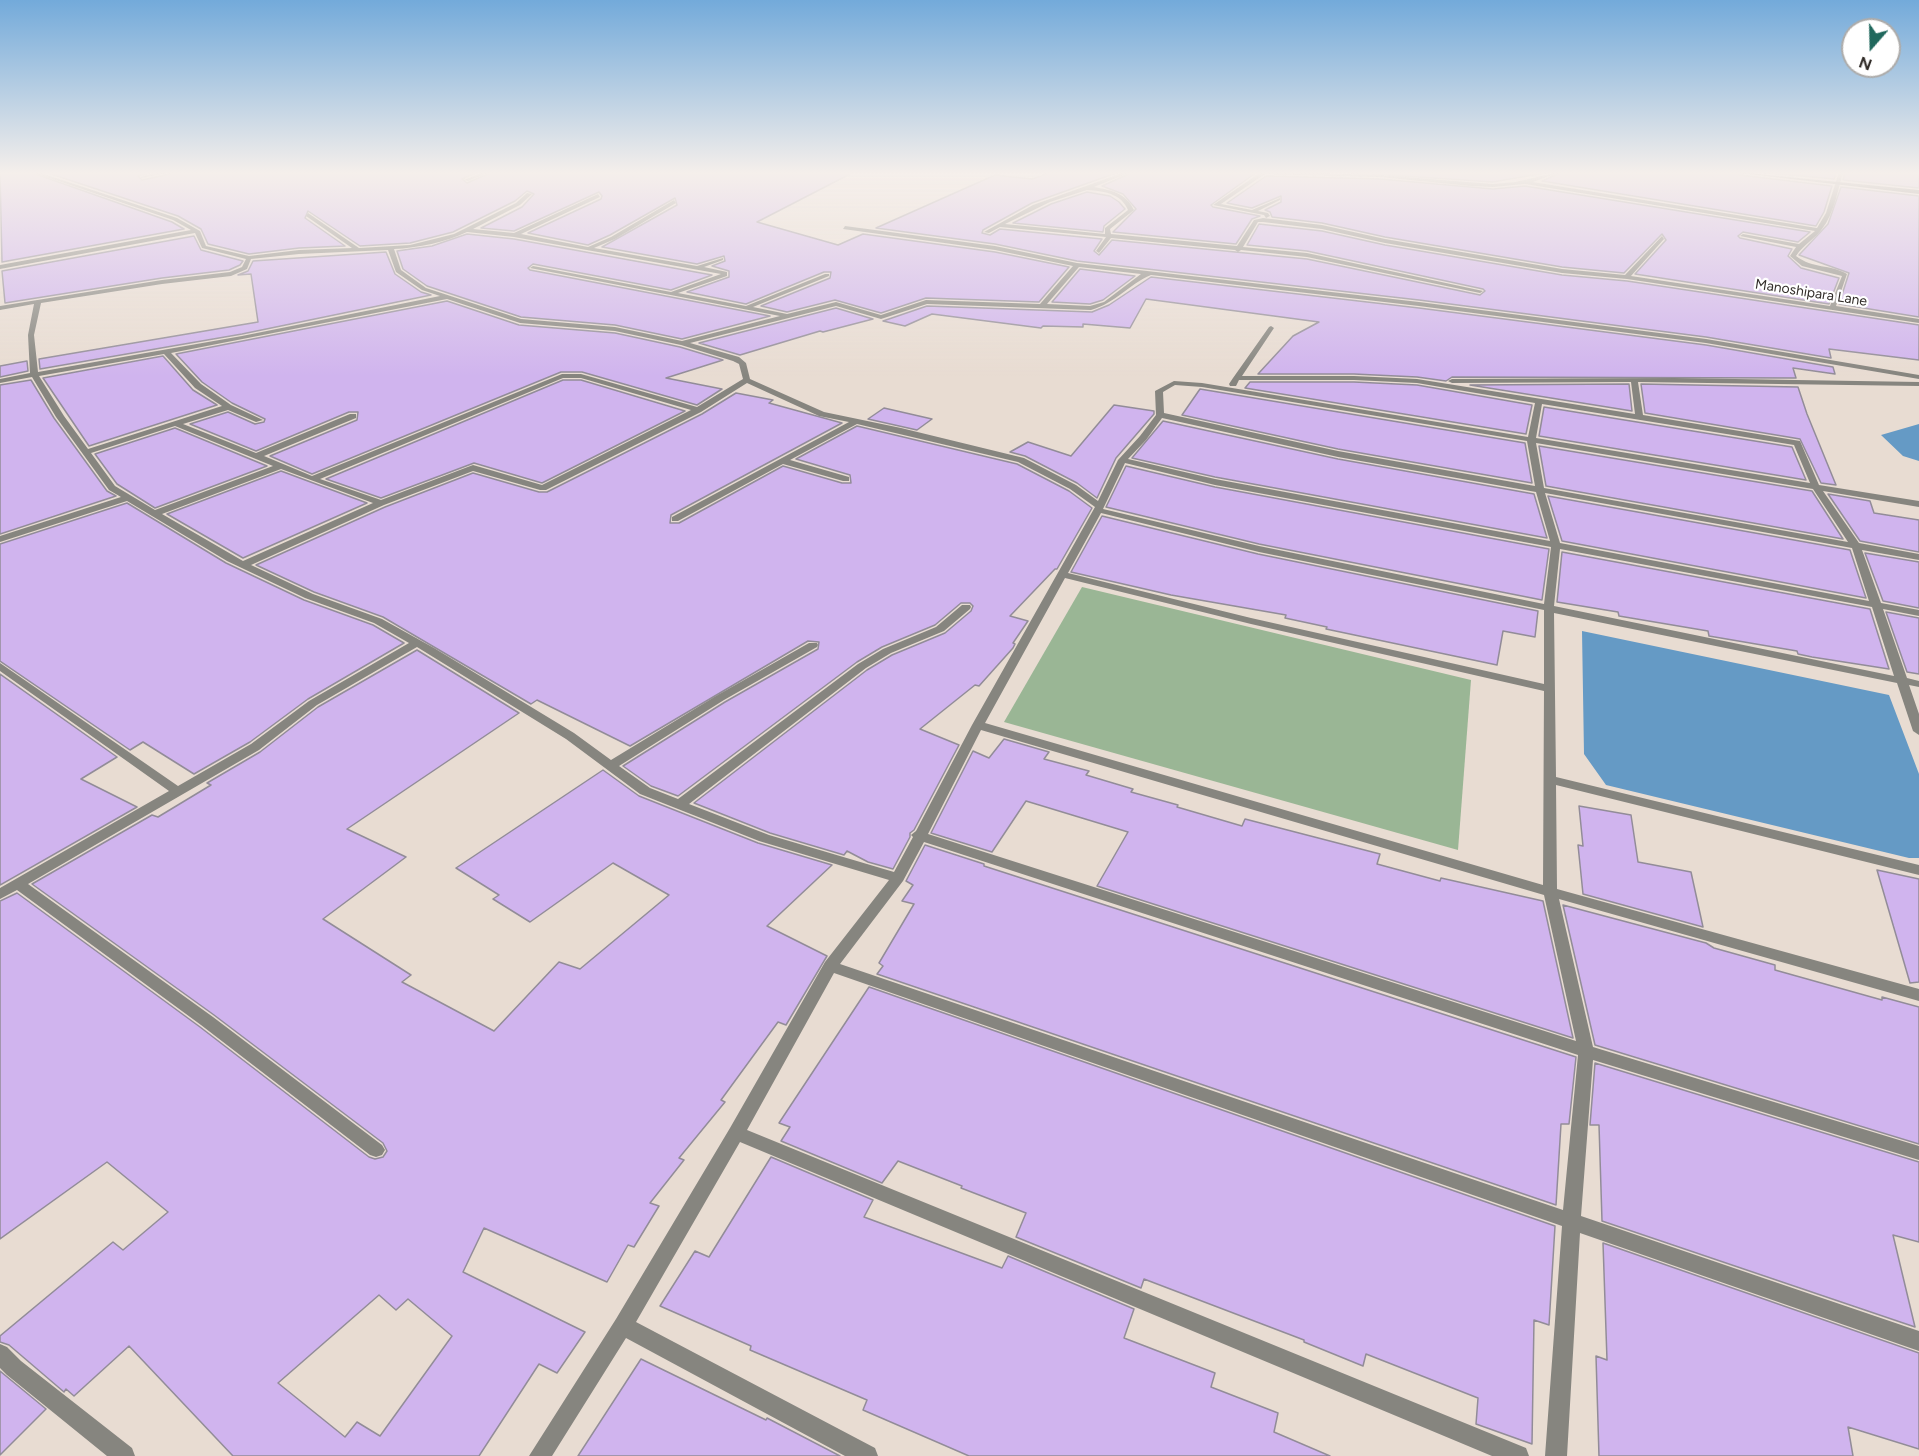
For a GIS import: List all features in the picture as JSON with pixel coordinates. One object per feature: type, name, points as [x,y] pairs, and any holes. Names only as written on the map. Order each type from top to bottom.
[{"type":"street","points":[[10,257],[116,240]]},
{"type":"street","points":[[0,267],[132,240]]},
{"type":"street","points":[[199,240],[204,248],[249,258],[356,248],[410,248],[443,240]]},
{"type":"street","points":[[344,240],[356,248]]},
{"type":"street","points":[[543,240],[725,273],[673,293]]},
{"type":"street","points":[[589,248],[609,240]]},
{"type":"street","points":[[935,240],[995,248],[1077,265],[1627,330],[1919,377]]},
{"type":"street","points":[[1099,251],[1107,240]]},
{"type":"street","points":[[1138,240],[1325,258],[1480,291]]},
{"type":"street","points":[[1238,250],[1244,240]]},
{"type":"street","name":"Manoshipara Lane","points":[[1377,240],[1562,271],[1627,277],[1919,321]]},
{"type":"street","points":[[1627,277],[1660,240]]},
{"type":"street","points":[[1765,240],[1800,246]]},
{"type":"street","points":[[1808,240],[1793,256],[1798,263],[1845,275],[1832,308]]},
{"type":"street","points":[[391,249],[398,271],[424,289],[520,321],[615,330],[682,343],[736,359],[742,363],[747,380],[822,414],[1021,460],[1073,487],[1099,508],[1259,549],[1919,684]]},
{"type":"street","points":[[0,296],[1,308],[162,282],[231,274],[245,268],[249,258]]},
{"type":"street","points":[[698,268],[721,259]]},
{"type":"street","points":[[1041,307],[1077,265]]},
{"type":"street","points":[[533,268],[789,316]]},
{"type":"street","points":[[682,343],[836,304],[881,317],[926,302],[1091,308],[1106,303],[1141,276],[1153,274]]},
{"type":"street","points":[[747,308],[827,275]]},
{"type":"street","points":[[0,381],[449,297]]},
{"type":"street","points":[[38,303],[31,336],[34,374],[60,417],[112,488],[242,565],[309,596],[378,621],[417,643],[570,736],[645,791],[764,838],[898,878]]},
{"type":"street","points":[[1229,390],[1271,328]]},
{"type":"street","points":[[165,351],[198,386],[228,407],[259,420]]},
{"type":"street","points":[[312,479],[562,376],[581,376],[698,410]]},
{"type":"street","points":[[1237,378],[1919,384]]},
{"type":"street","points":[[242,565],[381,503],[473,468],[543,488],[698,410],[747,380]]},
{"type":"street","points":[[1634,380],[1639,417]]},
{"type":"street","points":[[1417,381],[1797,443],[1816,487],[1856,546],[1919,731]]},
{"type":"street","points":[[540,1456],[623,1326],[831,966],[898,878],[918,835],[1099,508],[1122,460],[1143,438],[1160,415],[1159,391],[1174,383],[1229,390],[1919,504]]},
{"type":"street","points":[[1539,401],[1531,441],[1539,488],[1556,545],[1549,608],[1550,892],[1586,1051],[1571,1222],[1556,1456]]},
{"type":"street","points":[[86,452],[228,407]]},
{"type":"street","points":[[1160,415],[1338,454],[1919,557]]},
{"type":"street","points":[[255,457],[353,416]]},
{"type":"street","points":[[675,519],[856,421]]},
{"type":"street","points":[[177,424],[255,457],[381,503]]},
{"type":"street","points":[[1122,460],[1215,483],[1919,614]]},
{"type":"street","points":[[783,461],[846,478]]},
{"type":"street","points":[[154,514],[279,466]]},
{"type":"street","points":[[0,539],[128,498]]},
{"type":"street","points":[[1062,574],[1251,621],[1549,689]]},
{"type":"street","points":[[679,805],[862,666],[887,651],[940,629],[966,606]]},
{"type":"street","points":[[0,894],[255,747],[313,703],[417,643]]},
{"type":"street","points":[[610,766],[813,645]]},
{"type":"street","points":[[0,666],[177,791]]},
{"type":"street","points":[[978,725],[1550,892],[1919,995]]},
{"type":"street","points":[[1550,780],[1919,870]]},
{"type":"street","points":[[918,835],[1586,1051],[1919,1153]]},
{"type":"street","points":[[18,884],[207,1021],[376,1150]]},
{"type":"street","points":[[831,966],[1919,1341]]},
{"type":"street","points":[[736,1133],[1518,1456]]},
{"type":"street","points":[[623,1326],[867,1456]]},
{"type":"street","points":[[0,1354],[14,1368],[124,1456]]},
{"type":"green space","points":[[1082,587],[1471,680],[1458,850],[1004,722]]},
{"type":"water","points":[[1919,424],[1919,461],[1903,456],[1881,435]]},
{"type":"water","points":[[1582,631],[1889,695],[1919,774],[1919,858],[1909,858],[1606,785],[1584,754]]},
{"type":"building","points":[[2,240],[124,240],[2,262]]},
{"type":"building","points":[[172,240],[196,240],[201,250],[243,261],[229,270],[162,278],[5,303],[2,271]]},
{"type":"building","points":[[206,240],[336,240],[345,246],[299,248],[249,254],[208,244]]},
{"type":"building","points":[[351,240],[422,240],[410,243],[360,246]]},
{"type":"building","points":[[450,240],[519,240],[712,275],[671,290],[533,264],[528,268],[770,316],[682,339],[615,325],[521,317],[427,286],[403,269],[397,251],[432,246]]},
{"type":"building","points":[[563,240],[599,240],[588,245]]},
{"type":"building","points":[[615,240],[820,240],[838,245],[849,240],[907,240],[995,252],[1069,267],[1039,302],[926,298],[881,313],[835,300],[787,312],[761,306],[830,278],[831,272],[824,272],[746,304],[687,292],[729,277],[729,271],[712,266],[725,261],[724,256],[697,264],[602,247]]},
{"type":"building","points":[[965,240],[1101,240],[1094,251],[1099,255],[1112,240],[1307,259],[1480,295],[1485,291],[1307,251],[1247,245],[1250,240],[1362,240],[1562,275],[1627,281],[1919,325],[1919,360],[1829,349],[1831,358],[1706,337],[1419,300],[1077,261]]},
{"type":"building","points":[[1194,240],[1239,240],[1236,244]]},
{"type":"building","points":[[1402,240],[1656,240],[1624,273],[1562,267]]},
{"type":"building","points":[[1666,240],[1749,240],[1792,249],[1788,256],[1801,268],[1839,278],[1829,304],[1635,274]]},
{"type":"building","points":[[1813,240],[1919,240],[1919,317],[1839,304],[1849,273],[1799,255]]},
{"type":"building","points":[[386,252],[395,274],[421,292],[431,295],[242,334],[40,369],[39,359],[258,322],[251,274],[238,275],[248,271],[253,261]]},
{"type":"building","points":[[1080,269],[1135,276],[1103,300],[1090,304],[1052,302]]},
{"type":"building","points":[[1151,277],[1419,308],[1706,345],[1833,367],[1835,374],[1793,368],[1796,378],[1452,377],[1446,381],[1354,374],[1258,374],[1293,336],[1319,322],[1146,299],[1130,328],[1083,324],[1083,327],[1043,326],[1041,328],[932,314],[905,326],[883,321],[927,306],[1092,312],[1109,305]]},
{"type":"building","points":[[447,301],[519,325],[615,333],[680,347],[723,360],[666,378],[722,389],[697,405],[582,372],[561,372],[312,474],[270,456],[357,420],[358,412],[349,412],[256,451],[190,424],[228,412],[255,424],[264,422],[265,419],[232,403],[202,382],[176,354]]},
{"type":"building","points":[[836,308],[873,319],[820,331],[740,355],[699,343]]},
{"type":"building","points":[[163,356],[193,390],[217,405],[89,446],[43,378]]},
{"type":"building","points":[[27,361],[28,371],[0,377],[0,366]]},
{"type":"building","points":[[31,380],[54,418],[107,491],[116,496],[0,534],[0,385]]},
{"type":"building","points":[[563,380],[581,380],[685,411],[542,483],[474,463],[381,498],[326,479]]},
{"type":"building","points":[[1250,382],[1354,382],[1417,385],[1532,405],[1526,434],[1245,388]]},
{"type":"building","points":[[1629,384],[1632,411],[1470,385]]},
{"type":"building","points":[[1641,384],[1798,387],[1836,485],[1821,483],[1800,439],[1645,413]]},
{"type":"building","points":[[1200,389],[1525,443],[1532,483],[1338,449],[1182,415]]},
{"type":"building","points":[[736,393],[773,400],[769,403],[842,423],[671,515],[670,523],[679,523],[783,466],[842,483],[851,483],[850,475],[796,459],[857,426],[1017,464],[1069,491],[1092,508],[1057,569],[1010,616],[1028,621],[1013,643],[1015,644],[1013,648],[979,686],[975,685],[920,729],[959,745],[914,830],[910,833],[893,869],[868,862],[847,851],[844,855],[770,833],[694,803],[867,670],[892,655],[945,633],[971,611],[973,606],[970,603],[961,603],[935,625],[882,647],[857,662],[678,796],[651,786],[623,766],[725,702],[818,649],[819,642],[808,641],[630,746],[537,700],[531,704],[383,617],[314,592],[256,565],[385,507],[473,473],[539,492],[547,492],[702,414]]},
{"type":"building","points":[[1114,405],[1154,411],[1154,414],[1116,458],[1097,498],[1077,483],[1025,456],[1010,452],[1028,442],[1071,456]]},
{"type":"building","points":[[1544,407],[1792,447],[1806,480],[1539,436]]},
{"type":"building","points":[[884,408],[932,419],[917,430],[868,419]]},
{"type":"building","points":[[1163,421],[1338,459],[1534,494],[1547,538],[1215,477],[1132,458]]},
{"type":"building","points":[[175,428],[267,466],[155,508],[117,484],[95,454]]},
{"type":"building","points":[[1539,446],[1812,491],[1843,539],[1546,486]]},
{"type":"building","points":[[1126,466],[1215,487],[1549,549],[1542,600],[1259,544],[1106,507]]},
{"type":"building","points":[[281,471],[367,503],[243,558],[167,514]]},
{"type":"building","points":[[1828,494],[1870,501],[1874,513],[1919,520],[1919,552],[1860,541]]},
{"type":"building","points":[[1548,496],[1850,550],[1866,598],[1562,541]]},
{"type":"building","points":[[127,503],[226,563],[304,600],[373,625],[404,643],[308,699],[250,742],[194,774],[143,742],[130,750],[0,661],[0,544]]},
{"type":"building","points":[[1102,516],[1258,554],[1538,611],[1535,637],[1503,631],[1497,665],[1326,629],[1327,627],[1285,618],[1286,615],[1171,595],[1071,572]]},
{"type":"building","points":[[1562,552],[1870,609],[1889,669],[1812,657],[1798,654],[1797,651],[1709,636],[1708,631],[1619,616],[1618,612],[1557,602]]},
{"type":"building","points":[[1865,553],[1919,562],[1919,608],[1883,601]]},
{"type":"building","points":[[1886,612],[1919,618],[1919,674],[1907,672]]},
{"type":"building","points":[[417,650],[519,713],[347,829],[406,857],[323,919],[411,975],[402,982],[494,1031],[559,962],[580,969],[669,895],[613,863],[530,922],[493,899],[499,895],[456,868],[603,770],[639,796],[758,843],[832,865],[767,926],[827,956],[786,1025],[778,1022],[721,1100],[725,1102],[679,1158],[684,1160],[650,1203],[659,1206],[634,1247],[628,1245],[607,1282],[484,1228],[463,1272],[585,1332],[557,1373],[539,1364],[479,1456],[233,1456],[129,1346],[74,1396],[66,1389],[64,1392],[9,1345],[0,1342],[0,1336],[113,1242],[123,1250],[168,1212],[107,1162],[0,1239],[0,901],[17,893],[200,1027],[369,1157],[375,1159],[383,1157],[387,1151],[383,1143],[214,1015],[32,884],[152,815],[158,817],[211,785],[207,783],[260,752],[318,707]],"holes":[[[379,1295],[396,1310],[408,1299],[452,1336],[380,1436],[357,1422],[345,1437],[278,1383]]]},
{"type":"building","points":[[0,674],[117,757],[81,779],[137,807],[0,885]]},
{"type":"building","points":[[1004,739],[1049,752],[1044,759],[1089,771],[1086,775],[1133,789],[1131,792],[1178,805],[1177,807],[1242,826],[1245,819],[1380,854],[1377,864],[1440,881],[1441,878],[1543,901],[1573,1038],[1097,886],[1128,832],[1026,801],[992,852],[931,833],[973,751],[989,758]]},
{"type":"building","points":[[1579,806],[1631,815],[1638,862],[1691,872],[1703,927],[1583,894],[1578,845],[1583,846]]},
{"type":"building","points":[[925,845],[1576,1057],[1569,1124],[1561,1124],[1556,1205],[877,974],[883,966],[879,963],[914,904],[902,901],[913,885],[906,881]]},
{"type":"building","points":[[1877,870],[1919,879],[1919,982],[1910,983]]},
{"type":"building","points":[[1563,905],[1706,943],[1714,948],[1775,965],[1775,970],[1882,1000],[1882,997],[1919,1007],[1919,1144],[1595,1045]]},
{"type":"building","points":[[869,987],[1555,1226],[1549,1325],[1534,1320],[1532,1444],[1476,1424],[1478,1398],[1366,1354],[1363,1366],[1304,1342],[1304,1340],[1144,1279],[1141,1288],[1016,1237],[1026,1213],[961,1188],[962,1186],[898,1161],[882,1183],[781,1141],[790,1127],[779,1123]]},
{"type":"building","points":[[1595,1063],[1919,1162],[1919,1242],[1893,1235],[1915,1327],[1602,1221],[1599,1125],[1590,1125]]},
{"type":"building","points":[[771,1157],[873,1200],[864,1217],[1002,1268],[1008,1256],[1134,1309],[1124,1338],[1215,1373],[1211,1387],[1278,1413],[1274,1432],[1330,1456],[969,1456],[863,1410],[867,1400],[750,1350],[751,1346],[660,1306],[695,1251],[709,1257]]},
{"type":"building","points":[[1603,1243],[1919,1353],[1919,1449],[1848,1427],[1853,1456],[1599,1456],[1596,1356],[1607,1360]]},
{"type":"building","points":[[641,1359],[766,1420],[767,1418],[840,1456],[578,1456]]},
{"type":"building","points":[[0,1371],[46,1409],[0,1455]]}]
